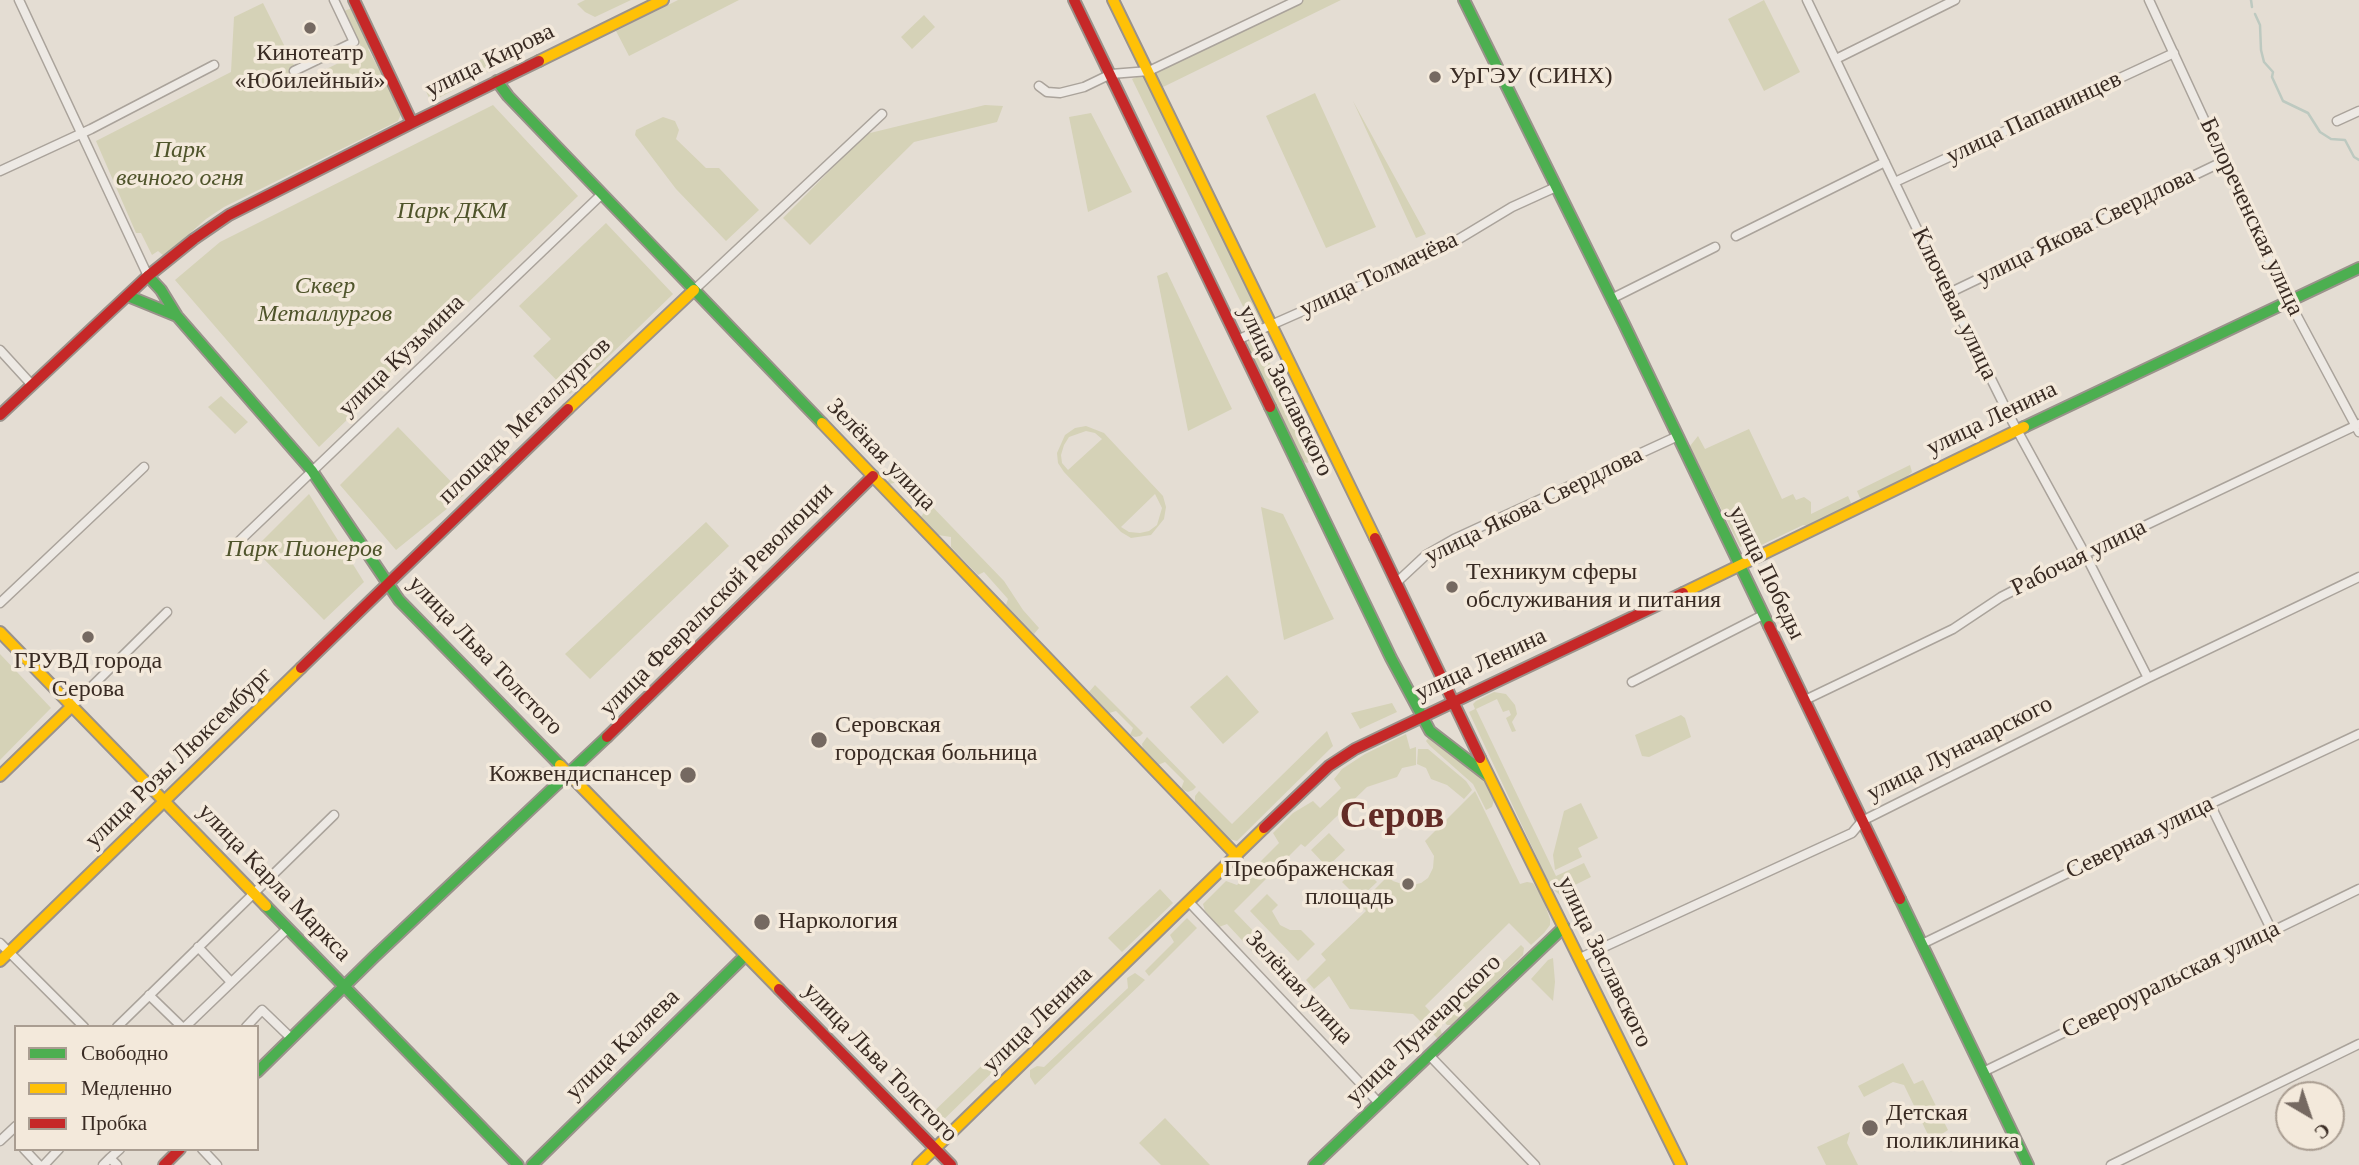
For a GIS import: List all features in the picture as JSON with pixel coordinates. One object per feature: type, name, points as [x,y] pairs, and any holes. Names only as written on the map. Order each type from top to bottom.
[{"type":"street","name":"улица Льва Толстого","points":[[19,0],[148,276],[161,290],[177,316],[313,471],[399,600],[951,1165]]},
{"type":"street","points":[[294,71],[354,42],[334,0]]},
{"type":"street","points":[[354,0],[412,123]]},
{"type":"street","name":"улица Кирова","points":[[0,415],[148,276],[229,215],[663,0]]},
{"type":"street","name":"улица Заславского","points":[[1074,0],[1379,634],[1430,731],[1490,777]]},
{"type":"street","name":"улица Заславского","points":[[1114,0],[1453,702],[1681,1165]]},
{"type":"street","points":[[1039,86],[1046,92],[1060,93],[1084,87],[1111,74],[1149,71],[1298,0]]},
{"type":"street","name":"улица Победы","points":[[1464,0],[1678,436],[2028,1165]]},
{"type":"street","name":"Ключевая улица","points":[[1807,0],[2017,430],[2085,554],[2148,678]]},
{"type":"street","points":[[1836,59],[1955,0]]},
{"type":"street","name":"Белореченская улица","points":[[2149,0],[2288,301],[2358,427]]},
{"type":"street","name":"улица Папанинцев","points":[[1895,182],[2174,53]]},
{"type":"street","points":[[0,171],[82,134],[214,65]]},
{"type":"street","name":"Зелёная улица","points":[[497,81],[508,96],[1237,856]]},
{"type":"street","points":[[2337,121],[2359,111]]},
{"type":"street","points":[[694,290],[882,114]]},
{"type":"street","name":"улица Якова Свердлова","points":[[1949,293],[2224,161]]},
{"type":"street","points":[[1736,236],[1885,162]]},
{"type":"street","name":"улица Толмачёва","points":[[1237,340],[1439,251],[1512,207],[1556,187]]},
{"type":"street","name":"улица Кузьмина","points":[[232,548],[602,194]]},
{"type":"street","points":[[1611,299],[1715,247]]},
{"type":"street","name":"улица Ленина","points":[[918,1165],[1329,766],[1367,743],[1422,716],[2359,268]]},
{"type":"street","name":"площадь Металлургов","points":[[388,584],[694,290]]},
{"type":"street","points":[[128,296],[177,316]]},
{"type":"street","points":[[0,350],[32,384]]},
{"type":"street","name":"Рабочая улица","points":[[1805,701],[1953,629],[2001,597],[2085,554],[2358,427]]},
{"type":"street","name":"улица Якова Свердлова","points":[[1396,583],[1426,555],[1454,539],[1678,436]]},
{"type":"street","points":[[0,603],[144,467]]},
{"type":"street","name":"улица Февральской Революции","points":[[259,1070],[569,774],[873,476]]},
{"type":"street","name":"улица Луначарского","points":[[1580,958],[1852,833],[1862,821],[2148,678],[2359,577]]},
{"type":"street","name":"улица Розы Люксембург","points":[[0,961],[388,584]]},
{"type":"street","points":[[0,776],[167,611]]},
{"type":"street","points":[[1632,682],[1763,615]]},
{"type":"street","name":"улица Карла Маркса","points":[[0,632],[518,1165]]},
{"type":"street","name":"Северная улица","points":[[1922,944],[2359,734]]},
{"type":"street","points":[[2210,804],[2272,931]]},
{"type":"street","points":[[119,1025],[334,815]]},
{"type":"street","name":"Североуральская улица","points":[[1983,1072],[2359,889]]},
{"type":"street","name":"Зелёная улица","points":[[1189,902],[1378,1103]]},
{"type":"street","name":"улица Луначарского","points":[[1314,1165],[1564,927]]},
{"type":"street","points":[[185,1025],[288,928]]},
{"type":"street","points":[[0,943],[82,1025]]},
{"type":"street","points":[[198,947],[231,982]]},
{"type":"street","name":"улица Каляева","points":[[532,1165],[745,956]]},
{"type":"street","points":[[149,995],[181,1025]]},
{"type":"street","points":[[248,1025],[262,1010],[291,1038]]},
{"type":"street","points":[[2111,1165],[2359,1044]]},
{"type":"street","points":[[1429,1055],[1535,1165]]},
{"type":"street","points":[[0,1141],[14,1128]]},
{"type":"street","points":[[8,1133],[14,1139]]},
{"type":"street","points":[[26,1151],[41,1165],[58,1151]]},
{"type":"street","points":[[164,1165],[178,1151]]},
{"type":"street","points":[[204,1151],[217,1165]]},
{"type":"green space","points":[[585,0],[631,0],[595,17],[577,4]]},
{"type":"green space","points":[[678,0],[739,0],[629,56],[616,31]]},
{"type":"green space","points":[[1298,0],[1341,0],[1159,89],[1272,323],[1255,331],[1132,79]]},
{"type":"green space","points":[[1764,0],[1800,72],[1764,91],[1728,19]]},
{"type":"green space","name":"Парк вечного огня","points":[[263,3],[302,81],[363,51],[344,11],[352,8],[371,47],[368,49],[402,112],[398,121],[224,207],[164,256],[158,251],[152,255],[141,233],[136,233],[96,141],[231,72],[234,17]]},
{"type":"green space","points":[[924,15],[935,27],[912,49],[901,37]]},
{"type":"green space","points":[[515,43],[517,54],[431,102],[424,87]]},
{"type":"green space","points":[[1315,93],[1376,227],[1326,248],[1266,116]]},
{"type":"green space","points":[[1353,101],[1426,234],[1416,238]]},
{"type":"green space","name":"Сквер Металлургов","points":[[493,105],[578,196],[319,447],[175,280],[220,242]]},
{"type":"green space","points":[[985,105],[1003,106],[997,122],[914,142],[810,245],[783,218],[866,134]]},
{"type":"green space","points":[[1091,113],[1132,192],[1088,212],[1069,117]]},
{"type":"green space","points":[[663,117],[675,121],[679,130],[676,139],[706,168],[719,168],[759,210],[726,241],[676,189],[635,135],[636,130]]},
{"type":"green space","points":[[606,223],[673,294],[570,394],[533,356],[551,339],[519,306]]},
{"type":"green space","points":[[1167,272],[1232,409],[1188,431],[1157,276]]},
{"type":"green space","points":[[1256,334],[1316,458],[1307,463],[1302,461],[1247,348],[1248,340]]},
{"type":"green space","points":[[221,396],[248,422],[235,434],[208,407]]},
{"type":"green space","points":[[1086,426],[1104,433],[1163,496],[1166,507],[1164,519],[1151,535],[1131,538],[1121,532],[1064,472],[1058,463],[1057,453],[1065,435],[1075,428]],"holes":[[[1086,431],[1095,433],[1102,439],[1068,470],[1062,463],[1064,445],[1069,437]],[[1155,494],[1162,508],[1157,525],[1140,533],[1129,532],[1121,527]]]},
{"type":"green space","points":[[398,427],[464,495],[396,550],[340,485]]},
{"type":"green space","points":[[1749,429],[1782,499],[1793,494],[1796,500],[1804,497],[1811,502],[1811,514],[1848,496],[1851,503],[1849,508],[1812,526],[1803,525],[1751,550],[1748,544],[1740,547],[1690,446],[1698,436],[1705,449]]},
{"type":"green space","points":[[1910,465],[1912,472],[1900,483],[1863,500],[1860,498],[1857,491]]},
{"type":"green space","points":[[898,471],[1004,581],[1039,628],[1034,634],[1006,605],[1008,599],[984,572],[978,575],[951,547],[951,537],[938,535],[921,517],[925,511],[897,482],[887,482]]},
{"type":"green space","name":"Парк Пионеров","points":[[309,494],[364,582],[324,620],[254,549]]},
{"type":"green space","points":[[1261,507],[1283,514],[1334,619],[1284,640]]},
{"type":"green space","points":[[706,522],[729,546],[590,679],[565,654]]},
{"type":"green space","points":[[0,654],[51,708],[0,760]]},
{"type":"green space","points":[[1227,675],[1259,712],[1223,744],[1190,707]]},
{"type":"green space","points":[[1095,685],[1143,733],[1140,736],[1130,735],[1133,728],[1116,711],[1109,713],[1089,692]]},
{"type":"green space","points":[[1494,692],[1506,694],[1515,705],[1517,714],[1512,722],[1516,731],[1512,732],[1506,718],[1511,715],[1509,710],[1503,712],[1497,699],[1476,709],[1556,876],[1584,863],[1591,877],[1563,891],[1564,894],[1560,895],[1555,891],[1547,879],[1469,712],[1475,709],[1473,704],[1476,701]]},
{"type":"green space","points":[[1392,703],[1397,712],[1360,729],[1351,713]]},
{"type":"green space","points":[[1681,715],[1685,718],[1691,737],[1649,757],[1642,756],[1635,735]]},
{"type":"green space","points":[[1327,731],[1333,746],[1237,841],[1229,839],[1195,804],[1195,796],[1199,791],[1232,824]]},
{"type":"green space","points":[[1406,734],[1410,749],[1416,747],[1416,765],[1402,768],[1397,777],[1367,787],[1305,847],[1301,844],[1234,911],[1290,969],[1279,980],[1227,924],[1219,927],[1205,911],[1203,904],[1226,881],[1237,885],[1279,843],[1273,833],[1293,813],[1313,801],[1320,808],[1335,794],[1341,788],[1334,779],[1342,769],[1365,754]]},
{"type":"green space","points":[[1147,737],[1196,787],[1193,790],[1188,792],[1181,789],[1184,781],[1165,762],[1158,765],[1143,749],[1142,744]]},
{"type":"green space","points":[[1429,737],[1482,777],[1494,800],[1492,807],[1486,810],[1473,784],[1430,746],[1426,741]]},
{"type":"green space","points":[[1418,749],[1428,749],[1466,781],[1472,790],[1464,799],[1447,785],[1431,779],[1426,768],[1417,764]]},
{"type":"green space","points":[[1475,791],[1520,884],[1533,883],[1543,899],[1550,919],[1550,925],[1544,933],[1531,945],[1509,923],[1425,1006],[1440,1022],[1442,1034],[1438,1039],[1413,1014],[1350,1009],[1329,976],[1314,989],[1306,980],[1326,960],[1321,954],[1366,911],[1360,904],[1388,876],[1393,881],[1408,886],[1428,878],[1433,868],[1434,856],[1425,841]]},
{"type":"green space","points":[[1581,803],[1598,838],[1578,848],[1582,857],[1555,870],[1553,855],[1564,811]]},
{"type":"green space","points":[[1329,833],[1345,850],[1327,867],[1311,850]]},
{"type":"green space","points":[[1360,865],[1377,882],[1359,899],[1342,882]]},
{"type":"green space","points":[[1160,889],[1173,903],[1122,952],[1108,938]]},
{"type":"green space","points":[[1267,894],[1278,905],[1272,911],[1280,925],[1290,930],[1301,930],[1315,944],[1298,961],[1250,911]]},
{"type":"green space","points":[[1187,918],[1197,928],[1149,976],[1145,971],[1174,942],[1170,935]]},
{"type":"green space","points":[[1521,945],[1524,948],[1523,955],[1452,1025],[1447,1025],[1443,1020]]},
{"type":"green space","points":[[1553,958],[1555,982],[1553,1001],[1531,979]]},
{"type":"green space","points":[[1135,973],[1145,980],[1035,1085],[1030,1077],[1030,1070],[1037,1066],[1044,1067],[1128,988],[1127,978]]},
{"type":"green space","points":[[996,1052],[1005,1060],[936,1127],[930,1122],[930,1115]]},
{"type":"green space","points":[[1903,1063],[1914,1084],[1923,1080],[1948,1130],[1931,1141],[1904,1085],[1893,1082],[1864,1097],[1858,1086]]},
{"type":"green space","points":[[1165,1118],[1210,1165],[1161,1165],[1139,1143]]},
{"type":"green space","points":[[1850,1132],[1847,1143],[1858,1165],[1826,1165],[1817,1147]]},
{"type":"waterway","points":[[2251,0],[2252,7]]},
{"type":"waterway","points":[[2255,14],[2260,25],[2264,62],[2273,72],[2272,77],[2283,101],[2308,113],[2320,132],[2331,139],[2345,140],[2354,157],[2359,160]]},
{"type":"traffic: fast","points":[[1464,0],[1769,626]]},
{"type":"traffic: fast","points":[[497,81],[508,96],[822,423]]},
{"type":"traffic: fast","points":[[2024,427],[2359,268]]},
{"type":"traffic: fast","points":[[148,276],[161,290],[177,316],[312,471],[399,600],[560,765]]},
{"type":"traffic: fast","points":[[128,296],[177,316]]},
{"type":"traffic: fast","points":[[1270,407],[1391,658],[1430,731],[1487,775]]},
{"type":"traffic: fast","points":[[259,1070],[374,957],[607,737]]},
{"type":"traffic: fast","points":[[1900,899],[2028,1165]]},
{"type":"traffic: fast","points":[[266,906],[518,1165]]},
{"type":"traffic: fast","points":[[1314,1165],[1564,927]]},
{"type":"traffic: fast","points":[[532,1165],[745,956]]},
{"type":"traffic: slow","points":[[539,61],[663,0]]},
{"type":"traffic: slow","points":[[1113,0],[1375,538]]},
{"type":"traffic: slow","points":[[568,409],[694,290]]},
{"type":"traffic: slow","points":[[822,423],[1237,856]]},
{"type":"traffic: slow","points":[[1683,593],[2024,427]]},
{"type":"traffic: slow","points":[[0,632],[266,906]]},
{"type":"traffic: slow","points":[[0,961],[301,668]]},
{"type":"traffic: slow","points":[[0,776],[71,707]]},
{"type":"traffic: slow","points":[[1480,758],[1681,1165]]},
{"type":"traffic: slow","points":[[560,765],[779,989]]},
{"type":"traffic: slow","points":[[918,1165],[1264,828]]},
{"type":"traffic: jam","points":[[354,0],[412,123],[539,61]]},
{"type":"traffic: jam","points":[[1074,0],[1270,407]]},
{"type":"traffic: jam","points":[[0,415],[148,276],[194,239],[229,215],[412,123]]},
{"type":"traffic: jam","points":[[301,668],[568,409]]},
{"type":"traffic: jam","points":[[607,737],[873,476]]},
{"type":"traffic: jam","points":[[1375,538],[1480,758]]},
{"type":"traffic: jam","points":[[1264,828],[1329,766],[1355,749],[1683,593]]},
{"type":"traffic: jam","points":[[1769,626],[1900,899]]},
{"type":"traffic: jam","points":[[779,989],[951,1165]]},
{"type":"traffic: jam","points":[[164,1165],[178,1151]]},
{"type":"place","name":"Кинотеатр «Юбилейный»","points":[[310,28]]},
{"type":"place","name":"УрГЭУ (СИНХ)","points":[[1435,77]]},
{"type":"place","name":"Техникум сферы обслуживания и питания","points":[[1452,587]]},
{"type":"place","name":"ГРУВД города Серова","points":[[88,637]]},
{"type":"place","name":"Серовская городская больница","points":[[819,740]]},
{"type":"place","name":"Кожвендиспансер","points":[[688,775]]},
{"type":"place","name":"Преображенская площадь","points":[[1408,884]]},
{"type":"place","name":"Наркология","points":[[762,922]]},
{"type":"place","name":"Детская поликлиника","points":[[1870,1128]]},
{"type":"district","name":"Серов","points":[[1392,817]]},
{"type":"park label","name":"Парк ДКМ","points":[[452,212]]}]
